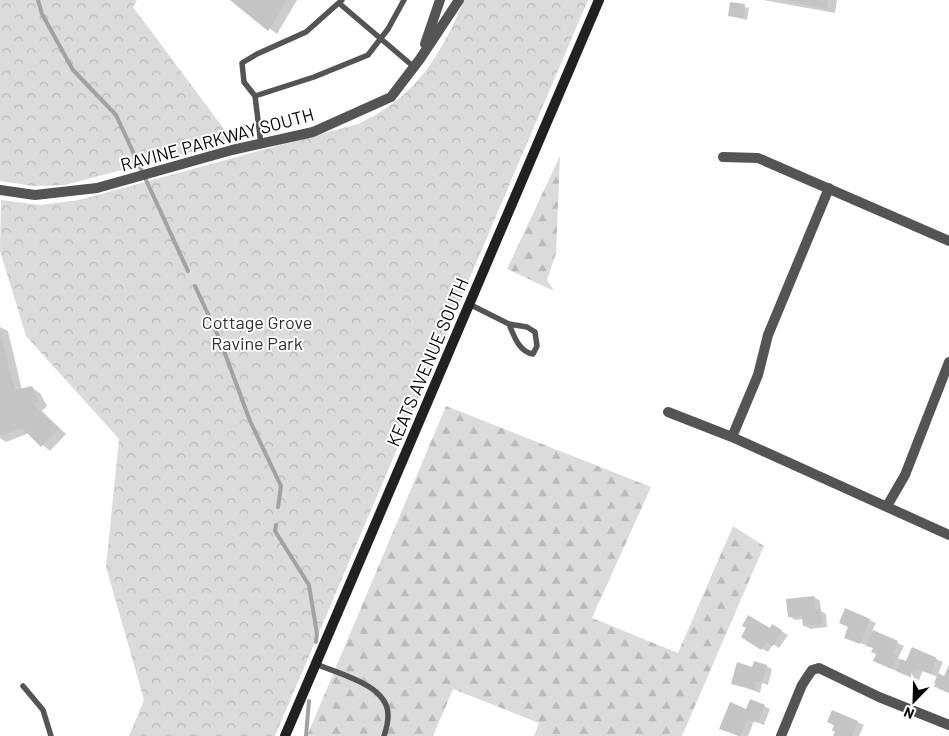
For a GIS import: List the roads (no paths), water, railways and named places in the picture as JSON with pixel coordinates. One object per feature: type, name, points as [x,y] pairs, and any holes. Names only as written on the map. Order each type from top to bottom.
[{"type":"main road","name":"KEATS AVENUE SOUTH","points":[[285,736],[599,0]]},
{"type":"street","name":"RAVINE PARKWAY SOUTH","points":[[417,63],[440,0]]},
{"type":"street","name":"RAVINE PARKWAY SOUTH","points":[[0,190],[35,195],[97,188],[168,168],[313,132],[391,96],[417,63],[459,0]]},
{"type":"street","points":[[723,157],[758,158],[949,241]]},
{"type":"street","points":[[732,436],[758,376],[768,336],[830,188]]},
{"type":"street","points":[[887,506],[905,475],[949,362]]},
{"type":"street","points":[[668,412],[732,436],[949,535]]},
{"type":"street","points":[[781,736],[802,685],[812,670],[819,668],[879,697],[949,726]]},
{"type":"lane","points":[[255,96],[314,77],[368,55],[381,38],[404,0]]},
{"type":"lane","points":[[261,144],[255,96],[244,82],[242,63],[257,54],[306,32],[341,2],[381,38],[417,63]]},
{"type":"lane","points":[[469,304],[509,324],[527,327],[535,332],[537,346],[532,354],[526,353],[521,349],[509,324]]},
{"type":"lane","points":[[316,664],[368,684],[382,698],[388,715],[384,736]]},
{"type":"lane","points":[[24,686],[43,710],[51,736]]},
{"type":"waterway","points":[[38,0],[42,14],[73,70],[116,115],[188,271]]},
{"type":"waterway","points":[[195,286],[220,340],[250,421],[281,486],[278,507]]},
{"type":"waterway","points":[[276,525],[275,531],[309,585],[317,634],[316,642]]},
{"type":"waterway","points":[[306,736],[309,701]]},
{"type":"park label","name":"Cottage Grove Ravine Park","points":[[257,332]]}]
